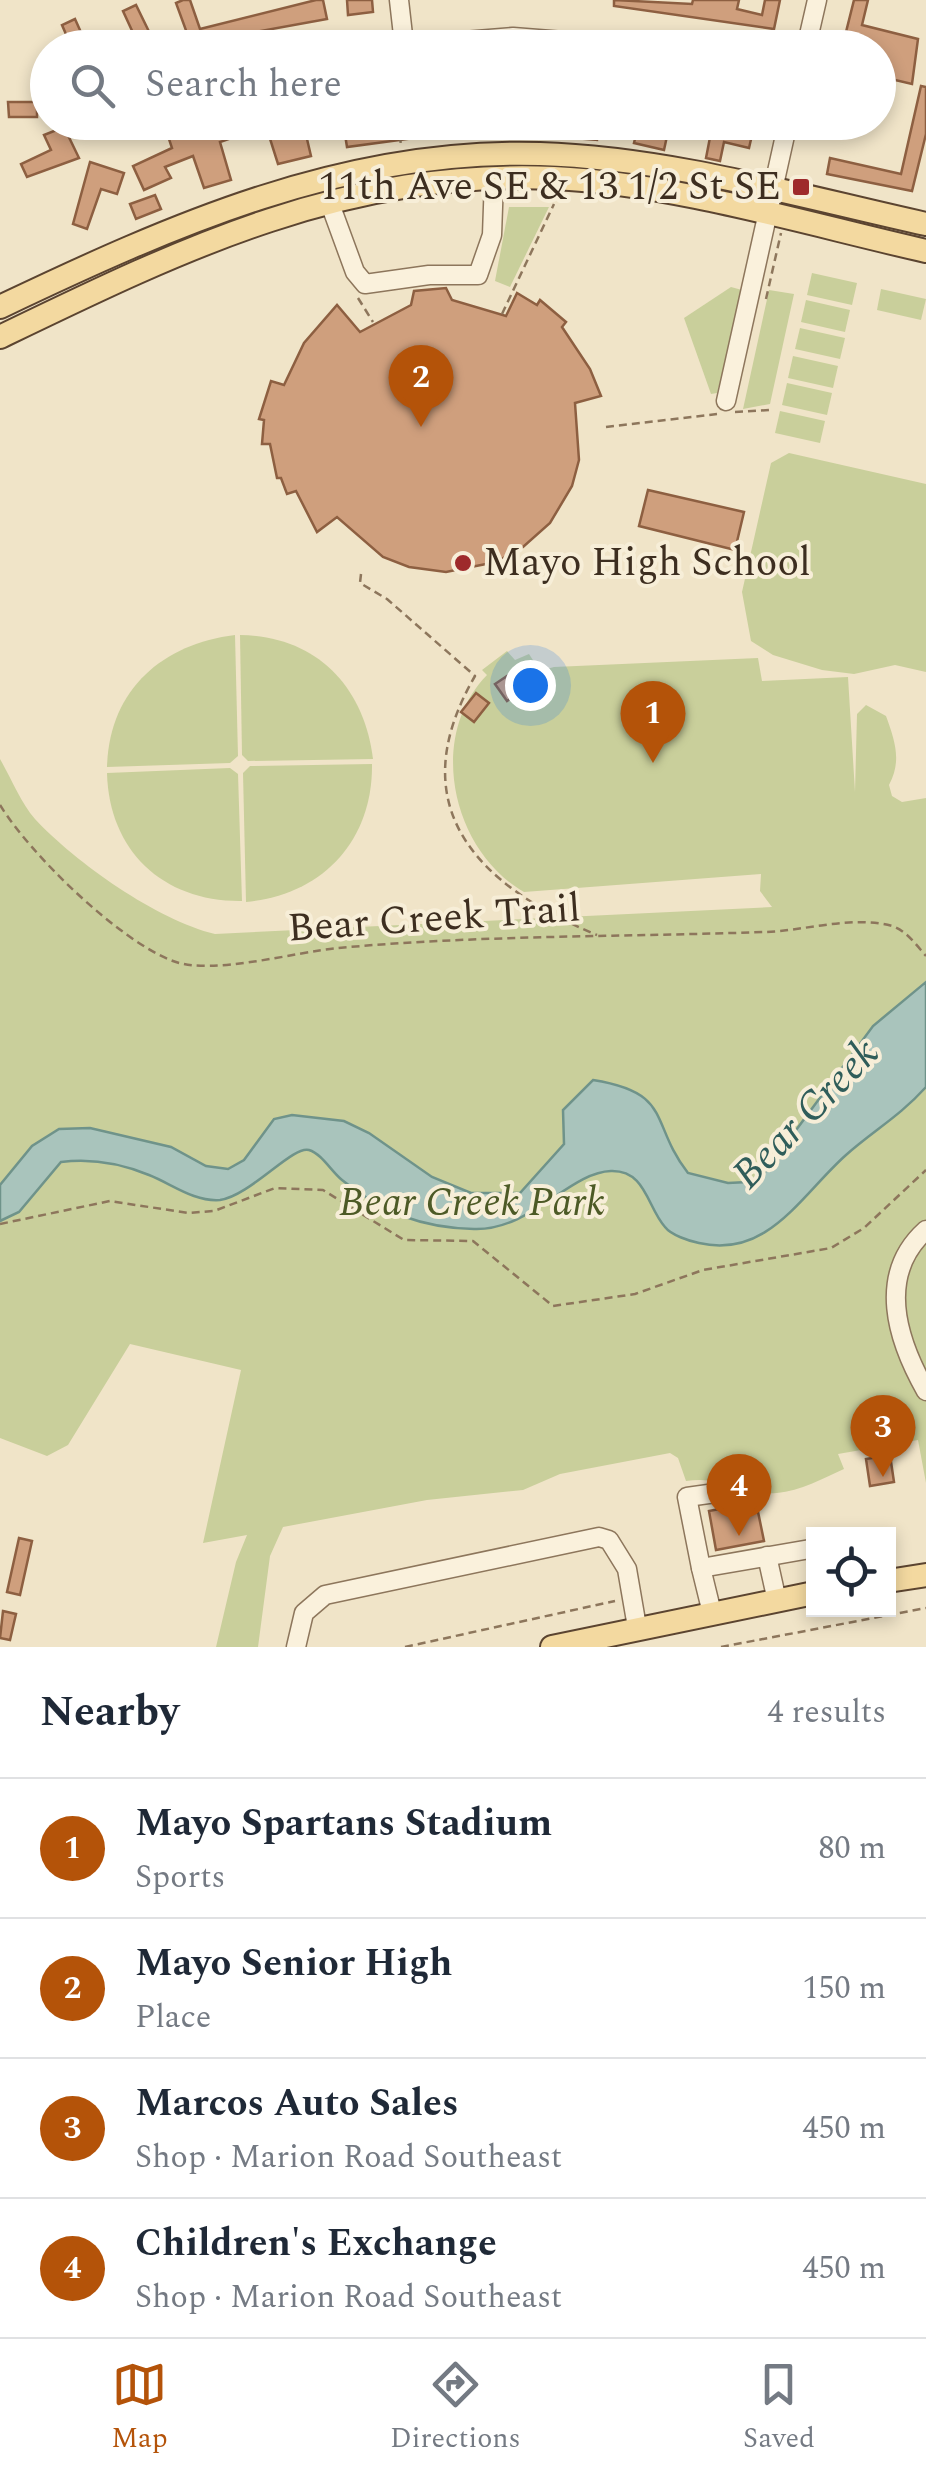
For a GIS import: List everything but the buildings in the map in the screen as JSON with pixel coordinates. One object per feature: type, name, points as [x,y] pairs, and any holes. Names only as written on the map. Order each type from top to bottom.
[{"type":"main road","points":[[0,307],[246,200],[323,176],[411,161],[500,154],[593,158],[926,224]]},
{"type":"main road","points":[[0,336],[236,228],[330,201],[404,188],[494,179],[607,184],[926,251]]},
{"type":"main road","points":[[896,1580],[926,1575]]},
{"type":"main road","points":[[552,1647],[601,1641],[637,1628],[806,1595]]},
{"type":"street","points":[[398,0],[402,30]]},
{"type":"street","points":[[810,30],[817,0]]},
{"type":"street","points":[[726,401],[784,140]]},
{"type":"street","points":[[330,201],[355,272],[364,284],[428,274],[478,276],[492,235],[494,179]]},
{"type":"street","points":[[926,1230],[911,1244],[895,1291],[902,1338],[926,1390]]},
{"type":"street","points":[[712,1613],[687,1497],[737,1490]]},
{"type":"street","points":[[296,1647],[304,1612],[325,1595],[599,1536],[609,1540],[619,1552],[637,1628]]},
{"type":"street","points":[[701,1568],[806,1550]]},
{"type":"street","points":[[766,1556],[776,1600]]},
{"type":"path","points":[[400,140],[401,147]]},
{"type":"path","points":[[502,314],[554,204]]},
{"type":"path","points":[[606,427],[768,410]]},
{"type":"path","points":[[361,574],[360,583],[387,598],[475,676],[458,704],[450,732],[446,781],[455,824],[472,850],[522,900],[598,936]]},
{"type":"path","name":"Bear Creek Trail","points":[[0,805],[34,852],[78,893],[138,940],[174,962],[204,966],[354,947],[769,932],[863,924],[894,926],[925,955]]},
{"type":"path","points":[[0,1224],[110,1201],[188,1213],[228,1207],[276,1188],[323,1190],[404,1240],[473,1241],[553,1306],[608,1300],[704,1270],[831,1248],[864,1228],[926,1170]]},
{"type":"path","points":[[405,1647],[632,1597]]},
{"type":"path","points":[[721,1647],[926,1608]]},
{"type":"green space","points":[[509,207],[549,207],[510,287],[495,281]]},
{"type":"green space","points":[[812,273],[857,283],[852,305],[807,295]]},
{"type":"green space","points":[[731,287],[742,290],[742,300],[717,393],[711,394],[684,318]]},
{"type":"green space","points":[[881,289],[926,299],[921,320],[877,310]]},
{"type":"green space","points":[[769,290],[794,294],[770,404],[743,409]]},
{"type":"green space","points":[[806,300],[850,310],[845,332],[801,322]]},
{"type":"green space","points":[[800,328],[845,338],[840,359],[795,349]]},
{"type":"green space","points":[[793,356],[838,366],[833,388],[788,378]]},
{"type":"green space","points":[[787,383],[832,393],[827,415],[782,405]]},
{"type":"green space","points":[[780,411],[825,421],[820,443],[775,433]]},
{"type":"green space","points":[[789,453],[926,484],[926,672],[895,665],[854,674],[822,670],[773,655],[751,641],[742,592],[771,463]]},
{"type":"green space","points":[[235,635],[238,756],[230,763],[107,767],[118,715],[144,676],[184,649]]},
{"type":"green space","points":[[240,635],[292,645],[332,670],[359,709],[373,759],[248,761],[242,755]]},
{"type":"green space","name":"Bear Creek Park","points":[[507,651],[515,660],[529,654],[540,671],[554,667],[758,658],[762,681],[848,677],[855,792],[857,714],[866,705],[886,716],[896,751],[889,785],[892,796],[902,802],[926,798],[926,1483],[918,1440],[838,1454],[844,1469],[803,1487],[777,1493],[754,1492],[711,1481],[686,1481],[678,1458],[670,1453],[560,1474],[523,1490],[427,1500],[283,1527],[270,1556],[258,1647],[216,1647],[236,1562],[247,1535],[203,1543],[241,1370],[130,1344],[68,1445],[47,1456],[0,1438],[0,759],[30,813],[72,854],[143,903],[215,934],[772,907],[760,891],[761,874],[524,892],[499,873],[479,849],[464,821],[453,759],[457,729],[468,700],[487,675],[482,670]]},
{"type":"green space","points":[[372,764],[363,817],[353,840],[338,859],[320,876],[298,888],[246,902],[243,773],[250,766]]},
{"type":"green space","points":[[230,768],[238,774],[242,901],[188,892],[165,882],[146,867],[118,826],[107,773]]},
{"type":"water","points":[[926,982],[926,1087],[846,1155],[781,1220],[745,1242],[699,1243],[676,1235],[659,1219],[639,1183],[623,1172],[611,1171],[580,1181],[513,1221],[474,1229],[437,1226],[372,1201],[309,1150],[293,1155],[244,1190],[220,1200],[192,1195],[117,1165],[61,1162],[19,1212],[0,1221],[0,1185],[32,1146],[59,1129],[90,1128],[171,1147],[206,1166],[228,1169],[244,1160],[274,1119],[292,1115],[344,1121],[369,1133],[432,1177],[471,1193],[520,1193],[564,1144],[563,1110],[593,1080],[637,1093],[648,1102],[688,1173],[728,1183],[748,1182],[765,1172],[873,1026]]},
{"type":"place","name":"11th Ave SE & 13 1/2 St SE","points":[[801,187]]},
{"type":"place","name":"Mayo Senior High","points":[[421,427]]},
{"type":"place","name":"Mayo High School","points":[[463,563]]},
{"type":"place","name":"Mayo Spartans Stadium","points":[[653,763]]},
{"type":"place","name":"Marcos Auto Sales","points":[[883,1477]]},
{"type":"place","name":"Children's Exchange","points":[[739,1536]]},
{"type":"water label","name":"Bear Creek","points":[[806,1114]]}]
